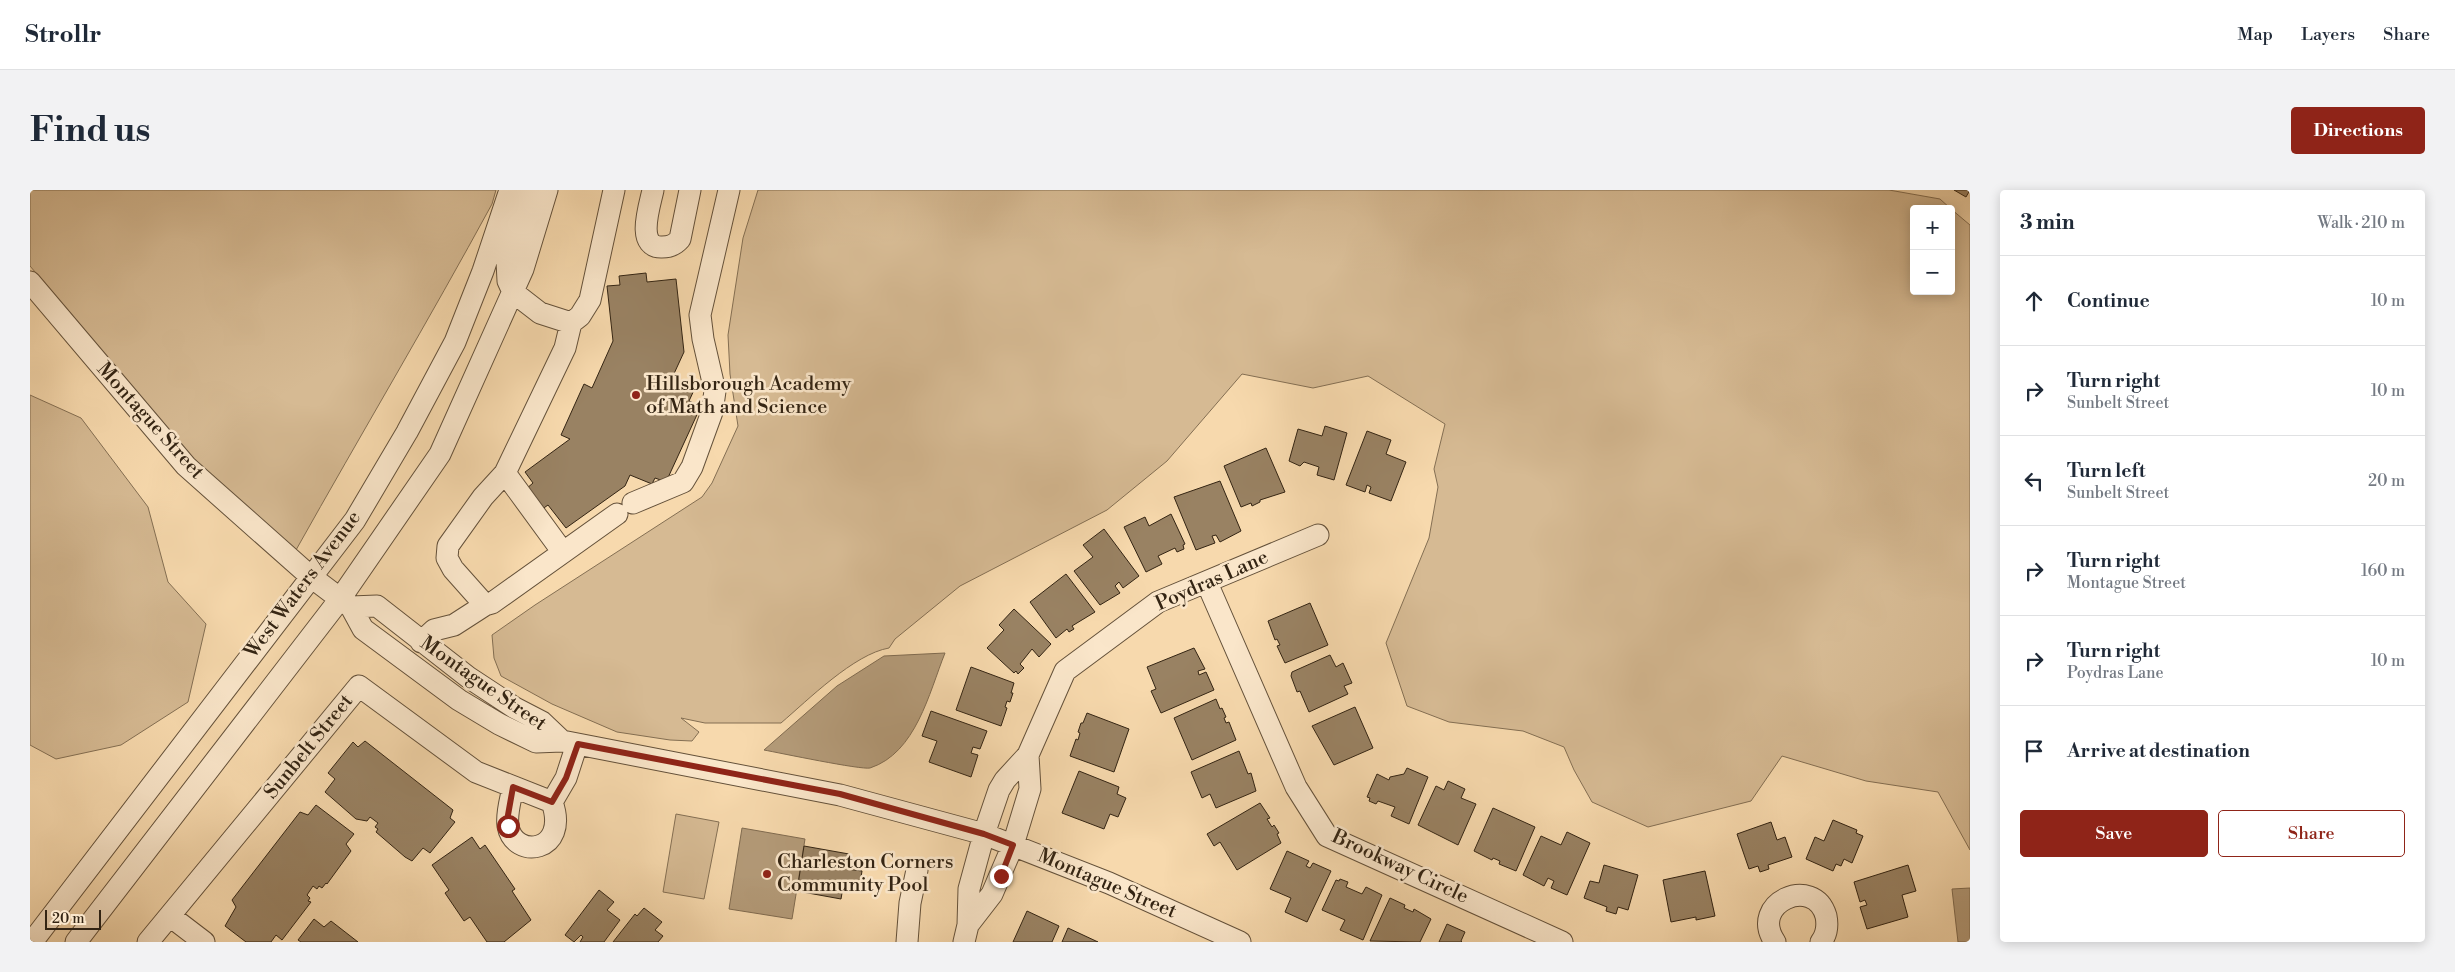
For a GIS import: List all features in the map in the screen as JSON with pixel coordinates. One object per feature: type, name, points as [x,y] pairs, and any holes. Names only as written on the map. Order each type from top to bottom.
[{"type":"street","name":"West Waters Avenue","points":[[32,942],[310,576],[355,520],[407,432],[455,342],[483,271],[510,190]]},
{"type":"street","points":[[528,190],[507,261],[508,281],[513,292],[540,313],[572,324]]},
{"type":"street","name":"West Waters Avenue","points":[[76,942],[346,603],[440,454],[523,269],[547,190]]},
{"type":"street","points":[[485,605],[453,569],[446,558],[448,546],[483,497],[505,474],[566,348],[572,324],[580,316],[590,300],[614,190]]},
{"type":"street","points":[[653,190],[646,229],[647,239],[652,245],[659,247],[670,246],[680,239],[690,190]]},
{"type":"street","points":[[421,642],[434,630],[454,625],[485,605],[492,603],[562,551],[625,508],[683,482],[692,467],[712,412],[715,391],[703,339],[700,315],[729,190]]},
{"type":"street","name":"Montague Street","points":[[30,282],[186,466],[310,576],[346,603],[363,629],[459,700],[499,724],[536,742],[570,743],[840,794],[984,834],[1109,883],[1240,942]]},
{"type":"street","points":[[505,474],[562,551]]},
{"type":"street","name":"Poydras Lane","points":[[966,934],[968,889],[999,790],[1005,780],[1028,755],[1065,671],[1158,602],[1318,535]]},
{"type":"street","name":"Brookway Circle","points":[[1207,583],[1296,786],[1327,836],[1562,942]]},
{"type":"street","name":"Montague Street","points":[[346,603],[377,606],[468,677],[515,708],[542,722],[570,743]]},
{"type":"street","name":"Sunbelt Street","points":[[148,942],[359,686],[476,772],[552,802]]},
{"type":"street","points":[[513,787],[508,815],[508,826],[512,836],[518,843],[538,847],[547,842],[557,826],[552,802],[566,778],[570,743]]},
{"type":"street","name":"Poydras Lane","points":[[966,934],[992,894],[1013,845],[1030,789],[1028,755]]},
{"type":"street","points":[[907,942],[910,903],[917,870]]},
{"type":"street","points":[[1772,941],[1769,923],[1773,909],[1784,899],[1804,896],[1817,902],[1825,913],[1827,927],[1821,942]]},
{"type":"street","points":[[170,916],[204,942]]},
{"type":"shaded area","points":[[30,190],[496,190],[492,204],[296,550],[194,459],[30,266]]},
{"type":"shaded area","points":[[758,190],[1889,190],[1940,199],[1947,205],[1910,205],[1910,295],[1955,295],[1955,212],[1970,225],[1970,850],[1938,792],[1866,781],[1782,756],[1751,801],[1648,827],[1592,802],[1574,770],[1564,747],[1523,731],[1449,722],[1407,706],[1386,643],[1429,538],[1438,487],[1434,469],[1445,424],[1368,376],[1313,388],[1242,374],[1167,461],[1107,510],[960,586],[895,639],[889,648],[875,652],[847,668],[781,723],[705,723],[681,718],[699,732],[692,741],[670,740],[617,732],[552,704],[501,676],[494,658],[492,635],[702,497],[712,483],[738,426],[730,374],[728,335],[743,238]]},
{"type":"shaded area","points":[[30,395],[81,418],[148,507],[168,582],[206,624],[188,702],[121,745],[56,759],[30,745]]},
{"type":"shaded area","points":[[945,653],[919,720],[910,736],[886,760],[870,768],[864,768],[764,750],[837,686],[884,656]]},
{"type":"shaded area","points":[[676,814],[719,822],[704,899],[663,892]]},
{"type":"shaded area","name":"Charleston Corners Community Pool","points":[[742,828],[805,839],[792,919],[729,909]]},
{"type":"shaded area","points":[[1970,888],[1970,942],[1958,942],[1952,889]]},
{"type":"building","points":[[1954,190],[1970,190],[1966,197]]},
{"type":"building","name":"Hillsborough Academy of Math and Science","points":[[646,273],[647,282],[676,279],[684,352],[672,378],[695,388],[689,401],[701,406],[666,482],[655,478],[652,484],[630,475],[625,486],[566,528],[548,505],[541,510],[526,489],[533,483],[525,472],[570,439],[561,435],[584,384],[592,388],[613,341],[607,286],[620,285],[619,276]]},
{"type":"building","points":[[1325,426],[1347,433],[1334,480],[1317,475],[1319,467],[1304,462],[1300,466],[1289,461],[1298,429],[1322,436]]},
{"type":"building","points":[[1367,431],[1391,440],[1386,454],[1406,462],[1391,501],[1369,493],[1371,487],[1367,485],[1365,492],[1346,485]]},
{"type":"building","points":[[1266,448],[1285,492],[1260,500],[1260,502],[1252,506],[1251,503],[1241,507],[1224,466]]},
{"type":"building","points":[[1220,481],[1241,531],[1220,542],[1216,535],[1212,536],[1215,543],[1196,550],[1174,497]]},
{"type":"building","points":[[1171,514],[1185,544],[1183,545],[1184,549],[1177,552],[1175,548],[1158,556],[1162,564],[1146,572],[1124,527],[1145,517],[1149,526]]},
{"type":"building","points":[[1104,529],[1139,576],[1123,588],[1119,582],[1115,586],[1120,593],[1100,605],[1074,571],[1093,557],[1083,545]]},
{"type":"building","points":[[1066,574],[1095,612],[1072,626],[1074,629],[1069,632],[1067,629],[1056,638],[1030,602]]},
{"type":"building","points":[[1310,603],[1328,645],[1285,663],[1277,646],[1280,645],[1277,639],[1275,640],[1268,621]]},
{"type":"building","points":[[1014,609],[1051,644],[1039,657],[1032,649],[1020,664],[1024,668],[1018,674],[1016,671],[1014,673],[987,648],[1004,630],[999,625]]},
{"type":"building","points":[[1194,648],[1205,669],[1198,671],[1199,675],[1206,672],[1214,690],[1161,713],[1151,691],[1156,689],[1147,667]]},
{"type":"building","points":[[1330,655],[1336,667],[1343,663],[1352,683],[1344,686],[1348,694],[1309,712],[1300,691],[1297,692],[1291,676],[1292,672]]},
{"type":"building","points":[[971,667],[1014,683],[1011,693],[1013,693],[1010,702],[1007,701],[1005,707],[1007,708],[1001,726],[956,710]]},
{"type":"building","points":[[1216,699],[1226,717],[1224,718],[1226,723],[1229,722],[1236,740],[1192,760],[1174,718]]},
{"type":"building","points":[[1355,707],[1373,748],[1334,765],[1312,726]]},
{"type":"building","points":[[931,711],[987,731],[980,749],[973,747],[971,753],[978,755],[971,777],[929,762],[937,741],[922,736]]},
{"type":"building","points":[[1087,713],[1129,729],[1114,772],[1070,756],[1076,739],[1078,740],[1081,723],[1083,723]]},
{"type":"building","points":[[365,741],[453,810],[450,818],[455,822],[430,853],[423,848],[412,861],[405,857],[376,832],[378,829],[375,827],[378,823],[370,817],[367,821],[356,819],[325,792],[335,779],[328,773],[353,742],[358,747]]},
{"type":"building","points":[[1239,751],[1248,774],[1251,773],[1256,791],[1216,808],[1210,794],[1202,798],[1191,772]]},
{"type":"building","points":[[1407,768],[1428,777],[1409,824],[1391,816],[1395,807],[1378,801],[1376,804],[1369,801],[1370,798],[1367,797],[1377,774],[1389,780],[1390,777],[1404,774]]},
{"type":"building","points":[[1079,771],[1119,787],[1117,794],[1126,798],[1118,817],[1110,814],[1104,829],[1062,813]]},
{"type":"building","points":[[1448,781],[1465,789],[1461,798],[1476,804],[1458,845],[1418,825],[1436,786],[1444,790]]},
{"type":"building","points":[[1260,803],[1270,818],[1267,819],[1272,827],[1274,825],[1279,833],[1277,834],[1281,843],[1237,870],[1220,842],[1214,846],[1207,834]]},
{"type":"building","points":[[316,805],[354,834],[346,844],[351,851],[327,884],[322,888],[319,886],[317,889],[313,886],[307,895],[310,898],[308,901],[311,902],[282,940],[276,935],[271,942],[246,942],[225,926],[236,907],[232,900],[300,812],[308,815]]},
{"type":"building","points":[[1493,808],[1535,827],[1516,871],[1499,864],[1500,861],[1493,858],[1492,860],[1474,851]]},
{"type":"building","points":[[1833,820],[1857,830],[1856,833],[1863,836],[1852,863],[1844,859],[1841,866],[1836,864],[1833,871],[1806,859],[1815,837],[1824,841]]},
{"type":"building","points":[[1771,822],[1777,840],[1785,837],[1792,857],[1768,865],[1769,869],[1760,872],[1758,866],[1749,869],[1737,834]]},
{"type":"building","points":[[1567,832],[1590,843],[1567,895],[1551,888],[1554,881],[1548,878],[1544,886],[1523,875],[1541,836],[1561,845]]},
{"type":"building","points":[[472,837],[480,849],[485,845],[515,889],[512,891],[531,920],[504,942],[487,942],[470,917],[464,921],[445,893],[449,890],[432,865]]},
{"type":"building","points":[[804,846],[849,854],[847,869],[862,871],[859,890],[843,887],[841,899],[797,891]]},
{"type":"building","points":[[1287,851],[1309,861],[1306,866],[1310,868],[1313,863],[1331,871],[1307,922],[1285,912],[1291,898],[1270,889]]},
{"type":"building","points":[[1604,865],[1638,875],[1628,910],[1618,907],[1616,914],[1606,911],[1607,907],[1584,898],[1590,881],[1599,883]]},
{"type":"building","points":[[1908,865],[1916,891],[1902,895],[1908,917],[1867,929],[1860,907],[1867,905],[1865,900],[1860,902],[1854,882]]},
{"type":"building","points":[[1705,871],[1715,916],[1696,920],[1696,917],[1671,922],[1663,880]]},
{"type":"building","points":[[1340,879],[1348,882],[1346,887],[1362,894],[1366,887],[1382,895],[1363,940],[1340,930],[1345,920],[1322,910],[1336,880],[1339,881]]},
{"type":"building","points":[[599,890],[614,902],[607,910],[620,920],[604,942],[580,942],[583,937],[581,935],[574,942],[565,935]]},
{"type":"building","points":[[1390,898],[1405,905],[1404,908],[1413,912],[1414,909],[1431,919],[1420,942],[1370,941]]},
{"type":"building","points":[[644,908],[662,922],[655,930],[663,936],[658,942],[613,942],[635,914],[637,916]]},
{"type":"building","points":[[1027,911],[1059,926],[1052,942],[1013,942]]},
{"type":"building","points":[[314,919],[324,927],[331,921],[358,942],[301,942],[298,940]]},
{"type":"building","points":[[1447,924],[1465,932],[1462,942],[1439,942]]},
{"type":"building","points":[[1068,928],[1098,942],[1062,942]]},
{"type":"place","name":"Hillsborough Academy of Math and Science","points":[[636,395]]},
{"type":"place","name":"Charleston Corners Community Pool","points":[[767,874]]},
{"type":"route","points":[[508,826],[513,787],[552,802],[566,778],[578,744],[667,763],[840,794],[984,834],[1013,845],[1001,876]]}]
